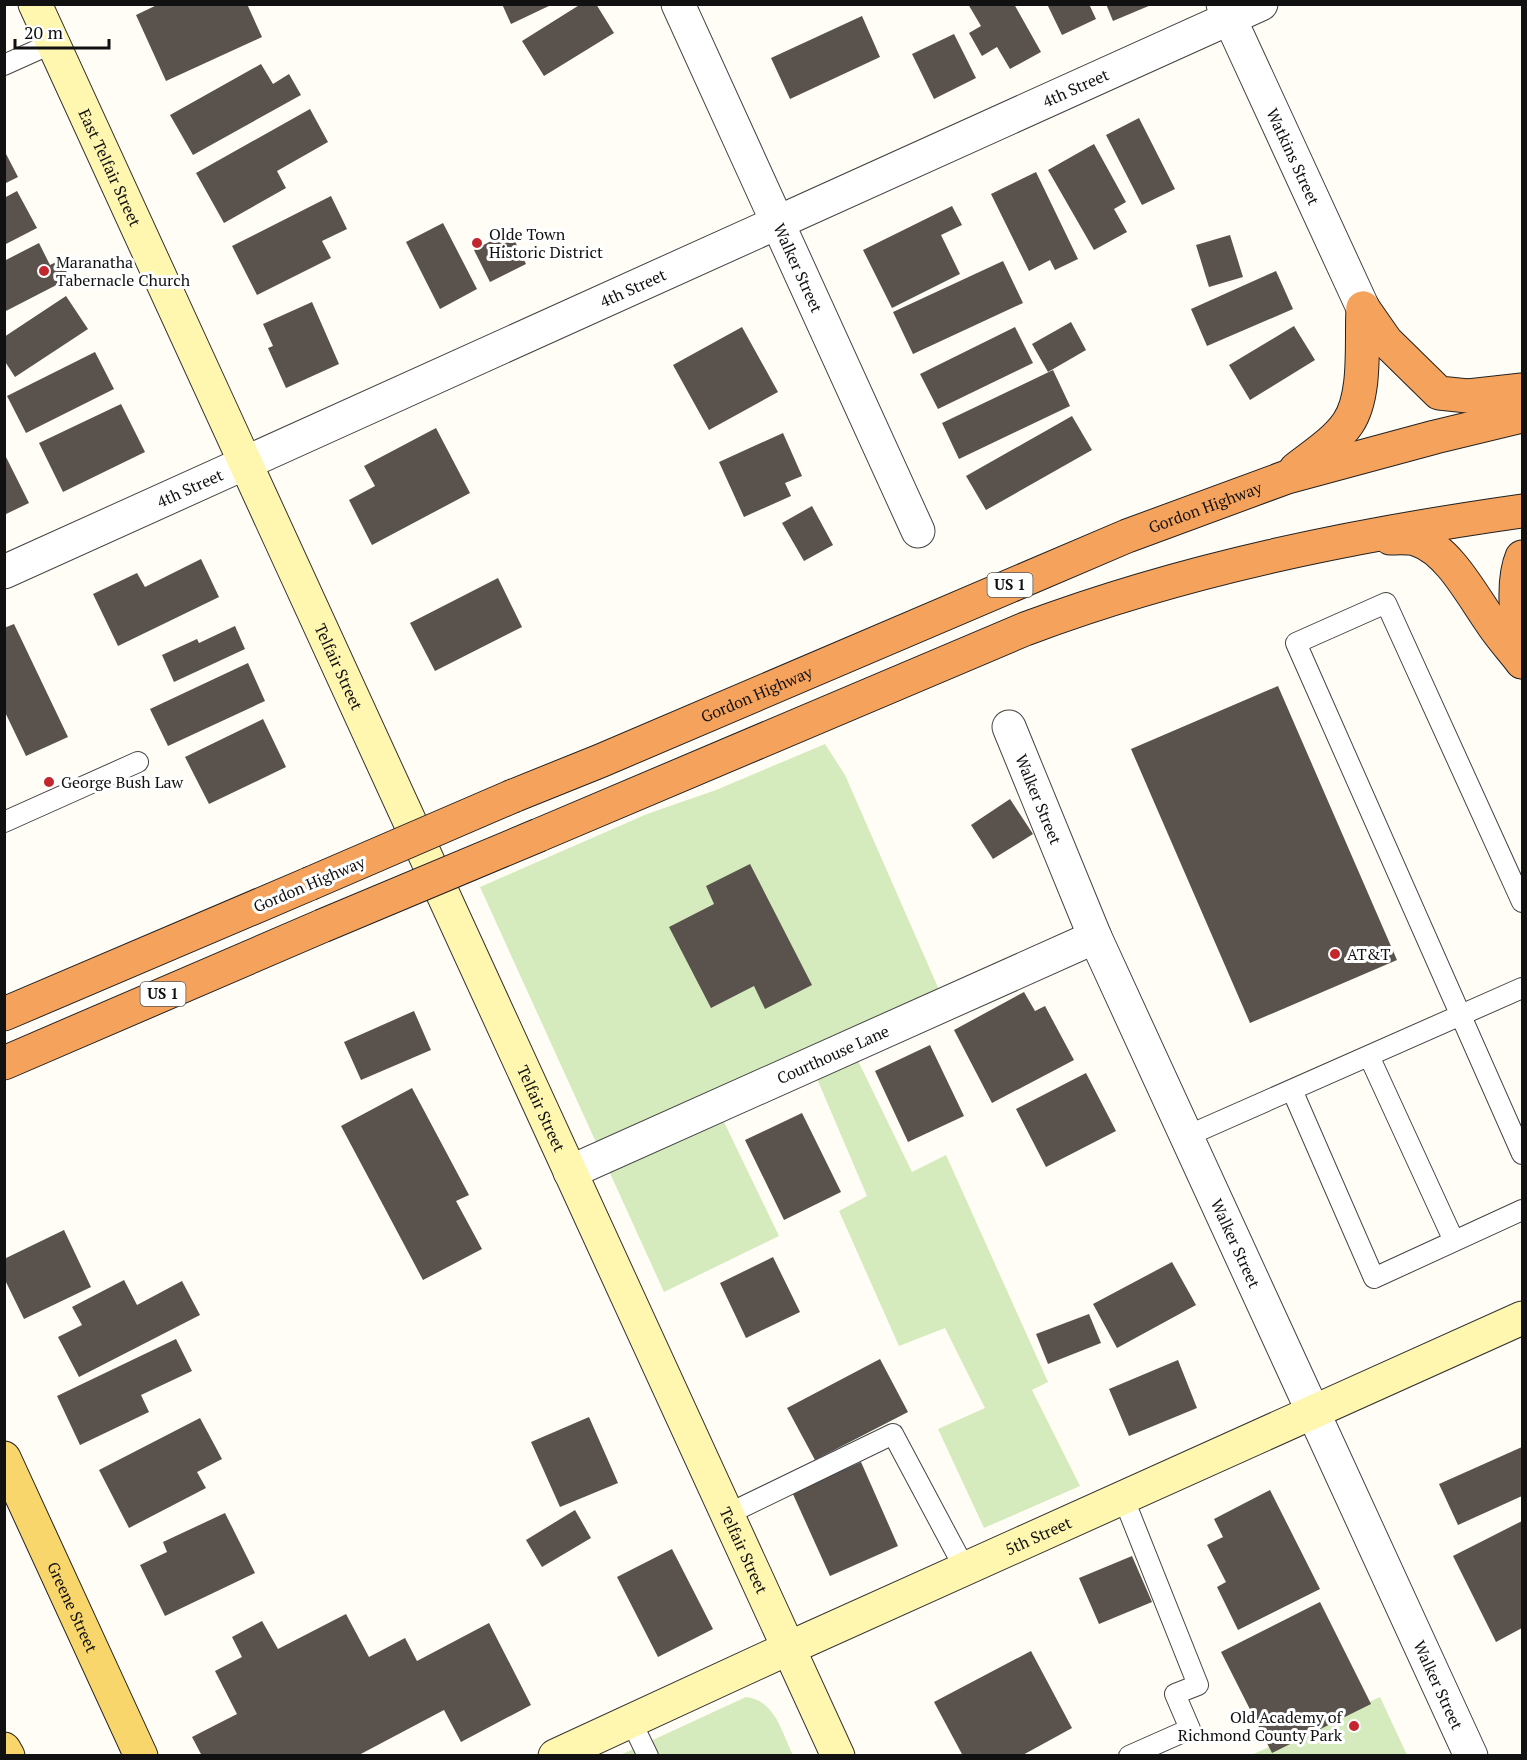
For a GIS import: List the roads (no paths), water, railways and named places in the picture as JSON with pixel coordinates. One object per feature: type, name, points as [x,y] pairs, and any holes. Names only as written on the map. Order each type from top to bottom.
[{"type":"highway","points":[[1363,308],[1386,341],[1439,393],[1468,396],[1522,390]]},
{"type":"highway","points":[[1287,477],[1329,443],[1347,424],[1357,408],[1361,383],[1363,308]]},
{"type":"highway","name":"Gordon Highway","points":[[4,1014],[1127,536],[1287,477],[1522,416]]},
{"type":"highway","name":"US 1","points":[[4,1063],[1025,629],[1082,608],[1188,576],[1360,536],[1522,511]]},
{"type":"highway","points":[[1360,536],[1418,540],[1435,550],[1452,566],[1471,590],[1491,622],[1522,663]]},
{"type":"highway","points":[[1522,557],[1517,605],[1522,663]]},
{"type":"main road","name":"Greene Street","points":[[4,1458],[141,1755]]},
{"type":"main road","points":[[4,1749],[8,1755]]},
{"type":"street","name":"East Telfair Street","points":[[35,4],[245,463]]},
{"type":"street","name":"Walker Street","points":[[678,4],[918,531]]},
{"type":"street","name":"4th Street","points":[[4,572],[776,222],[1226,12],[1261,4]]},
{"type":"street","name":"Watkins Street","points":[[1226,12],[1363,308]]},
{"type":"street","name":"Telfair Street","points":[[245,463],[838,1755]]},
{"type":"street","name":"Walker Street","points":[[1009,727],[1095,937],[1471,1755]]},
{"type":"street","name":"Courthouse Lane","points":[[570,1172],[1095,937]]},
{"type":"street","name":"5th Street","points":[[555,1755],[596,1747],[631,1720],[1522,1318]]},
{"type":"lane","points":[[4,65],[53,43]]},
{"type":"lane","points":[[1522,902],[1386,603],[1296,643],[1522,1155]]},
{"type":"lane","points":[[4,822],[138,762]]},
{"type":"lane","points":[[1187,1136],[1522,988]]},
{"type":"lane","points":[[1369,1056],[1454,1241]]},
{"type":"lane","points":[[1292,1090],[1374,1278],[1522,1210]]},
{"type":"lane","points":[[728,1514],[893,1434],[965,1569]]},
{"type":"lane","points":[[1123,1497],[1198,1685],[1175,1694],[1190,1729],[1129,1755]]},
{"type":"lane","points":[[631,1720],[648,1755]]},
{"type":"place","name":"Olde Town Historic District","points":[[477,243]]},
{"type":"place","name":"Maranatha Tabernacle Church","points":[[44,271]]},
{"type":"place","name":"George Bush Law","points":[[49,782]]},
{"type":"place","name":"AT&T","points":[[1335,954]]},
{"type":"place","name":"Old Academy of Richmond County Park","points":[[1354,1726]]}]
